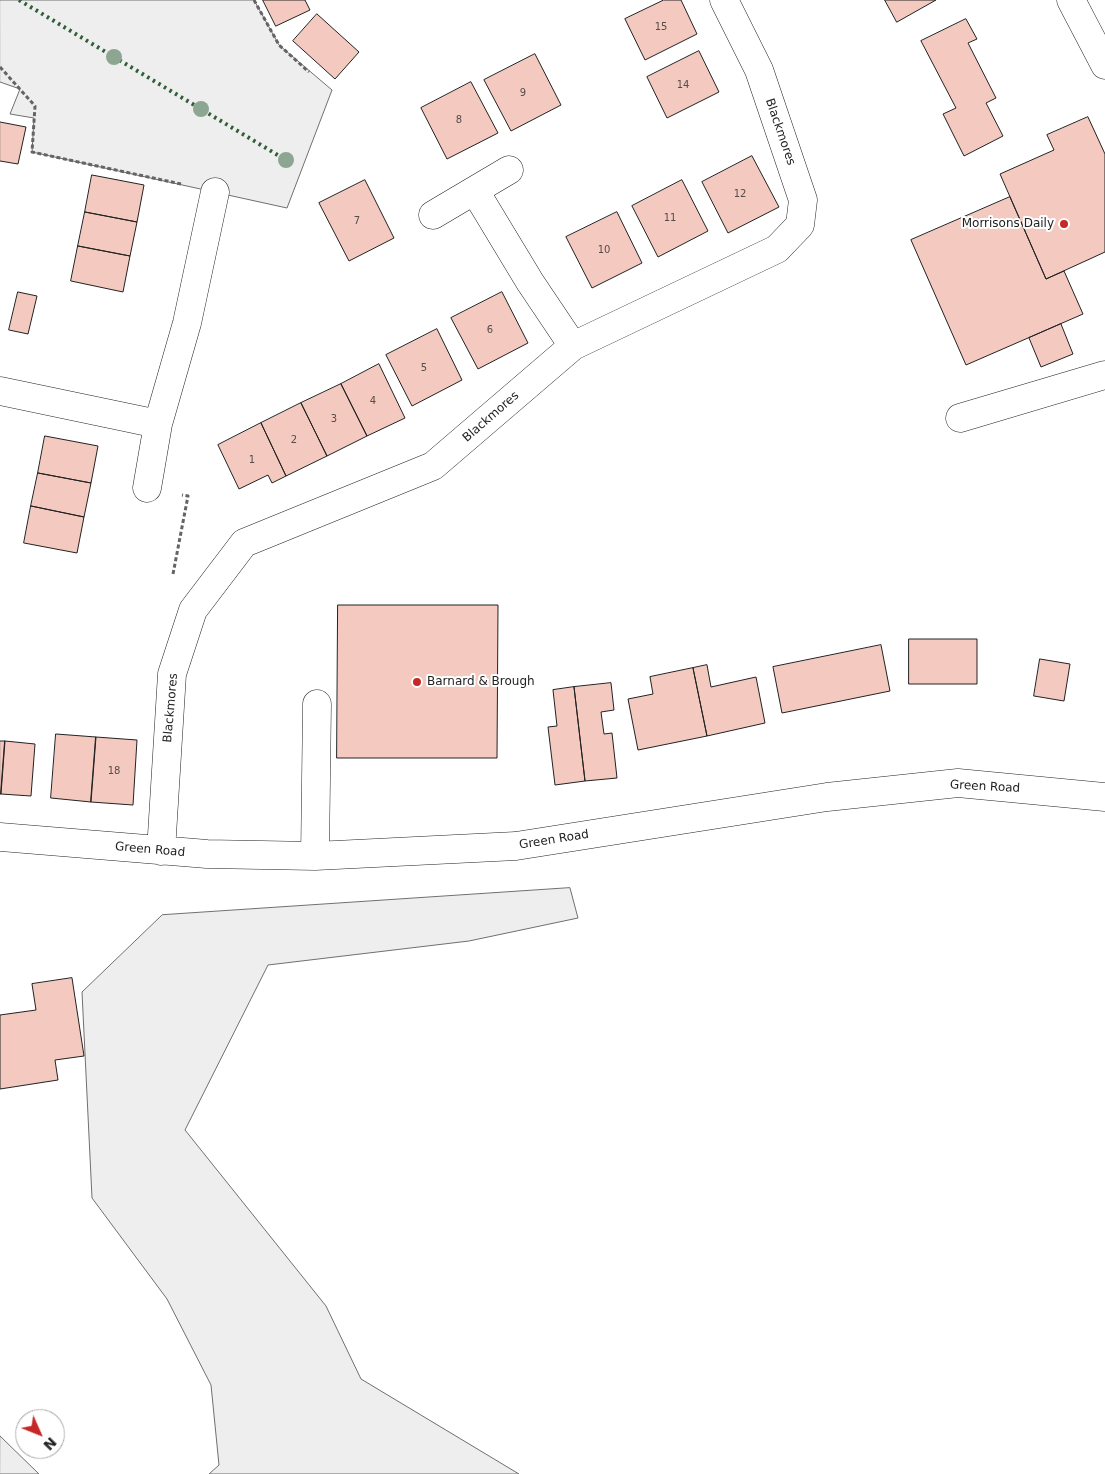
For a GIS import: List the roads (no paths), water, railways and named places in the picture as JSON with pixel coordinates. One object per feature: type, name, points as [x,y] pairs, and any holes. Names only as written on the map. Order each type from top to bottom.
[{"type":"street","name":"Blackmores","points":[[161,851],[172,674],[193,610],[244,543],[434,466],[573,346],[778,249],[800,225],[803,200],[759,70],[724,0]]},
{"type":"street","points":[[1072,0],[1105,65]]},
{"type":"street","points":[[433,215],[510,170]]},
{"type":"street","points":[[475,191],[530,282],[573,346]]},
{"type":"street","points":[[147,488],[158,424],[187,323],[215,192]]},
{"type":"street","points":[[960,418],[1105,375]]},
{"type":"street","points":[[0,391],[158,424]]},
{"type":"street","points":[[315,856],[317,704]]},
{"type":"street","name":"Green Road","points":[[0,837],[161,851],[315,856],[516,846],[827,797],[958,784],[1105,797]]},
{"type":"place","name":"Morrisons Daily","points":[[1064,224]]},
{"type":"place","name":"Barnard & Brough","points":[[417,682]]}]
